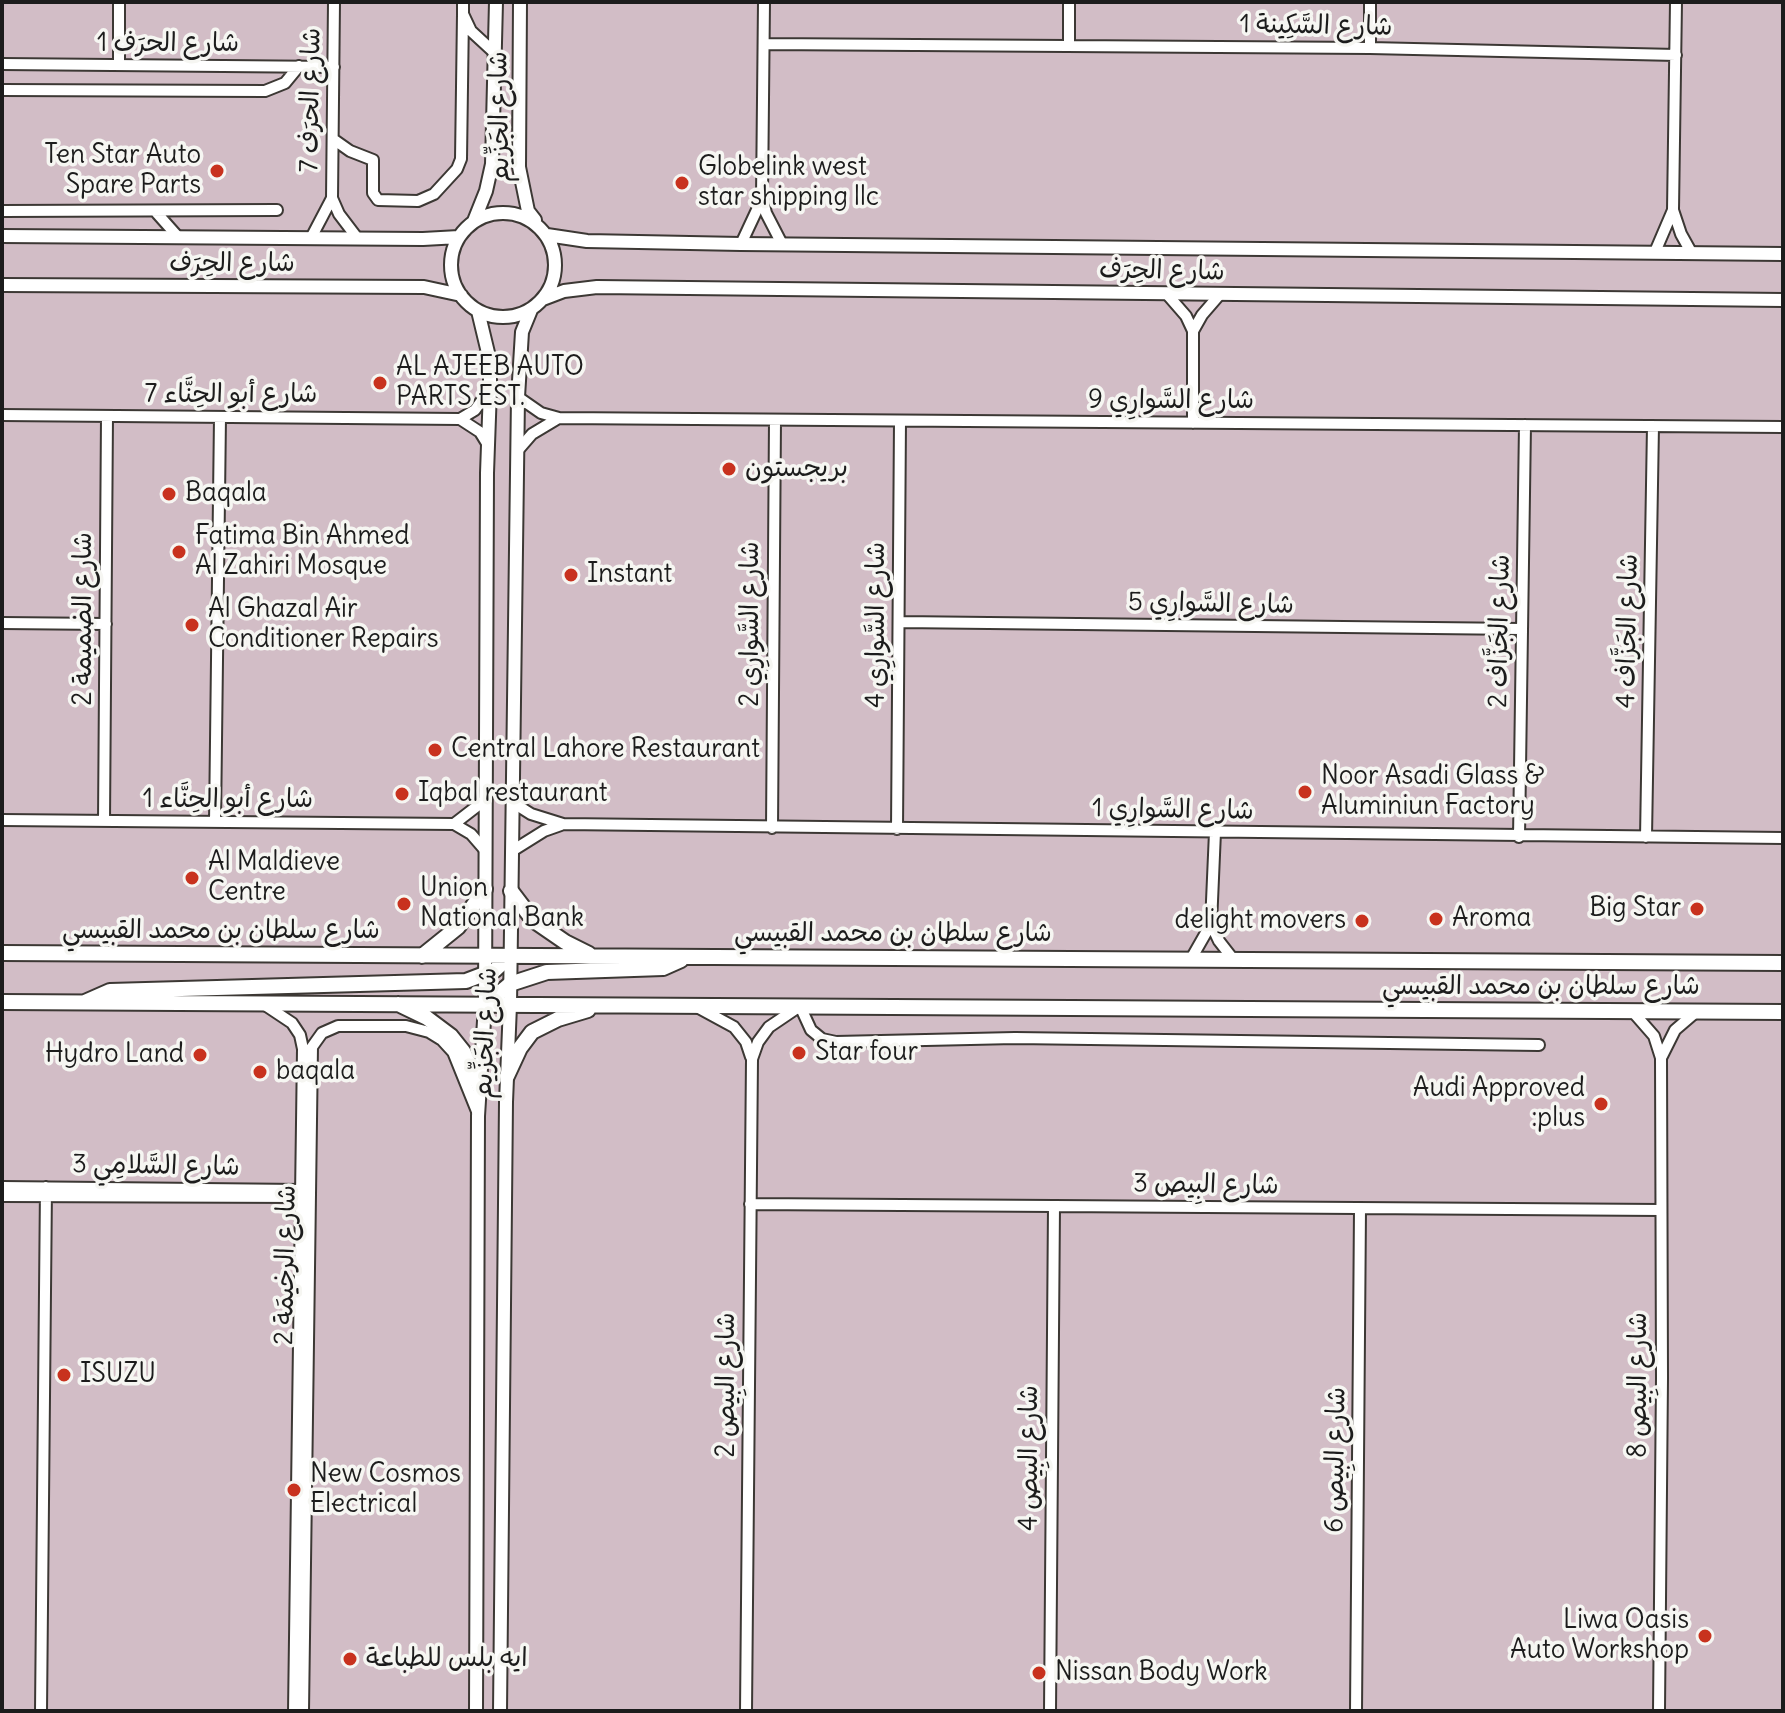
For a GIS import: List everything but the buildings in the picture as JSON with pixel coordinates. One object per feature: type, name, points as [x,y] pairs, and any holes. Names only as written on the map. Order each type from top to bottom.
[{"type":"main road","points":[[422,956],[458,927],[485,889]]},
{"type":"main road","points":[[511,891],[533,920],[565,942],[593,956]]},
{"type":"main road","name":"شارع سلطان بن محمد القبيسي","points":[[2,953],[1783,963]]},
{"type":"main road","points":[[84,1003],[110,991],[466,981],[485,975],[510,956]]},
{"type":"main road","points":[[485,1005],[510,984],[547,972],[663,968],[689,957]]},
{"type":"main road","name":"شارع سلطان بن محمد القبيسي","points":[[2,1002],[1783,1012]]},
{"type":"main road","points":[[394,1003],[427,1018],[451,1036],[463,1051],[480,1088]]},
{"type":"main road","points":[[507,1076],[520,1048],[532,1032],[558,1019],[603,1005]]},
{"type":"street","points":[[119,2],[119,65]]},
{"type":"street","name":"شارع الحرَف 7","points":[[334,2],[332,198],[339,214],[358,239]]},
{"type":"street","points":[[333,139],[350,151],[373,160],[373,193],[378,200],[418,201],[429,197],[457,169],[461,159],[463,2]]},
{"type":"street","name":"شارع الجَزِّيم","points":[[474,221],[486,191],[492,164],[496,2]]},
{"type":"street","name":"شارع الجَزِّيم","points":[[520,2],[519,167],[528,211],[543,231]]},
{"type":"street","points":[[764,2],[762,197],[766,213],[782,244]]},
{"type":"street","points":[[1069,2],[1069,44]]},
{"type":"street","points":[[1370,2],[1370,48]]},
{"type":"street","points":[[1676,2],[1673,210],[1691,252]]},
{"type":"street","points":[[463,14],[471,31],[496,54]]},
{"type":"street","points":[[462,46],[471,43],[484,45]]},
{"type":"street","name":"شارع السَّكِينة 1","points":[[764,44],[1069,44],[1676,55]]},
{"type":"street","name":"شارع الحرَف 1","points":[[2,64],[334,67]]},
{"type":"street","points":[[2,90],[265,91],[285,83],[299,66]]},
{"type":"street","points":[[741,244],[762,197]]},
{"type":"street","name":"شارع الحرَف 7","points":[[311,238],[332,198]]},
{"type":"street","points":[[2,211],[277,210]]},
{"type":"street","points":[[1655,252],[1673,210]]},
{"type":"street","points":[[155,211],[179,238]]},
{"type":"street","points":[[507,212],[530,219],[543,231],[553,246],[556,268],[550,290],[531,310],[505,317],[478,311],[461,295],[453,282],[452,251],[459,237],[474,221],[507,212]]},
{"type":"street","name":"شارع الحِرَف","points":[[543,231],[587,241],[741,244],[1783,254]]},
{"type":"street","name":"شارع الحِرَف","points":[[2,236],[459,237]]},
{"type":"street","name":"شارع الحِرَف","points":[[2,285],[424,287],[461,295]]},
{"type":"street","name":"شارع الحِرَف","points":[[543,299],[564,291],[597,287],[1783,300]]},
{"type":"street","points":[[1166,293],[1186,316],[1193,331],[1193,423]]},
{"type":"street","points":[[1193,331],[1209,305],[1221,293]]},
{"type":"street","name":"شارع الجَزِّيم","points":[[500,1711],[518,397],[522,332],[531,310]]},
{"type":"street","name":"شارع الجَزِّيم","points":[[476,1711],[478,1116],[485,1005],[490,389],[490,361],[478,311]]},
{"type":"street","points":[[488,445],[480,432],[460,419],[481,403],[490,389]]},
{"type":"street","name":"شارع السَّوارِي 9","points":[[518,397],[532,409],[559,418],[1783,427]]},
{"type":"street","name":"شارع أبو الحِنَّاء 7","points":[[2,415],[460,419]]},
{"type":"street","name":"شارع الضميمة 2","points":[[104,821],[107,416]]},
{"type":"street","points":[[215,822],[220,417]]},
{"type":"street","points":[[519,449],[540,427],[559,418]]},
{"type":"street","name":"شارع السَّوارِي 2","points":[[772,828],[775,420]]},
{"type":"street","name":"شارع السَّوارِي 4","points":[[897,829],[900,421]]},
{"type":"street","name":"شارع الجَزَّاف 2","points":[[1519,837],[1525,425]]},
{"type":"street","name":"شارع الجَزَّاف 4","points":[[1646,837],[1653,426]]},
{"type":"street","name":"شارع السَّوارِي 5","points":[[900,622],[1521,629]]},
{"type":"street","points":[[2,623],[106,624]]},
{"type":"street","points":[[484,849],[471,834],[454,824],[485,800]]},
{"type":"street","name":"شارع السَّوارِي 1","points":[[512,802],[531,814],[563,824],[1783,838]]},
{"type":"street","name":"شارع أبو الحِنَّاء 1","points":[[2,820],[454,824]]},
{"type":"street","name":"شارع السَّوارِي 1","points":[[512,851],[544,831],[563,824]]},
{"type":"street","points":[[1191,959],[1211,924],[1215,832]]},
{"type":"street","points":[[1211,924],[1233,959]]},
{"type":"street","name":"شارع الرخيمَة 2","points":[[265,1005],[292,1023],[302,1042],[303,1260],[307,1270],[303,1711]]},
{"type":"street","points":[[695,1006],[734,1027],[746,1042],[752,1059]]},
{"type":"street","points":[[752,1059],[763,1034],[800,1006],[811,1030],[822,1039],[836,1042],[1015,1038],[1539,1045]]},
{"type":"street","name":"شارع البِيص 8","points":[[1633,1012],[1654,1036],[1661,1058],[1659,1711]]},
{"type":"street","points":[[1661,1058],[1675,1030],[1696,1012]]},
{"type":"street","name":"شارع الرخيمَة 2","points":[[294,1711],[304,1194],[314,1042],[327,1029],[344,1025],[406,1026],[429,1032],[448,1046],[457,1059],[478,1116]]},
{"type":"street","name":"شارع البِيص 2","points":[[746,1711],[752,1059]]},
{"type":"street","name":"شارع السَّلامِي 3","points":[[2,1187],[46,1192]]},
{"type":"street","points":[[41,1711],[46,1192]]},
{"type":"street","name":"شارع السَّلامِي 3","points":[[2,1196],[46,1192],[304,1194]]},
{"type":"street","name":"شارع البِيص 3","points":[[750,1204],[1661,1210]]},
{"type":"street","name":"شارع البِيص 4","points":[[1050,1711],[1054,1206]]},
{"type":"street","name":"شارع البِيص 6","points":[[1356,1711],[1360,1209]]},
{"type":"shaded area","points":[[2,2],[1783,2],[1783,1711],[2,1711]]},
{"type":"place","name":"Ten Star Auto Spare Parts","points":[[217,171]]},
{"type":"place","name":"Globelink west star shipping llc","points":[[682,183]]},
{"type":"place","name":"AL AJEEB AUTO PARTS EST.","points":[[380,383]]},
{"type":"place","name":"بريجستون","points":[[729,469]]},
{"type":"place","name":"Baqala","points":[[169,494]]},
{"type":"place","name":"Fatima Bin Ahmed Al Zahiri Mosque","points":[[179,552]]},
{"type":"place","name":"Instant","points":[[571,575]]},
{"type":"place","name":"Al Ghazal Air Conditioner Repairs","points":[[192,625]]},
{"type":"place","name":"Central Lahore Restaurant","points":[[435,750]]},
{"type":"place","name":"Noor Asadi Glass & Aluminiun Factory","points":[[1305,792]]},
{"type":"place","name":"Iqbal restaurant","points":[[402,794]]},
{"type":"place","name":"Al Maldieve Centre","points":[[192,878]]},
{"type":"place","name":"Union National Bank","points":[[404,904]]},
{"type":"place","name":"Big Star","points":[[1697,909]]},
{"type":"place","name":"Aroma","points":[[1436,919]]},
{"type":"place","name":"delight movers","points":[[1362,921]]},
{"type":"place","name":"Star four","points":[[799,1053]]},
{"type":"place","name":"Hydro Land","points":[[200,1055]]},
{"type":"place","name":"baqala","points":[[260,1072]]},
{"type":"place","name":"Audi Approved :plus","points":[[1601,1104]]},
{"type":"place","name":"ISUZU","points":[[64,1375]]},
{"type":"place","name":"New Cosmos Electrical","points":[[294,1490]]},
{"type":"place","name":"Liwa Oasis Auto Workshop","points":[[1705,1636]]},
{"type":"place","name":"ايه بلس للطباعة","points":[[350,1659]]},
{"type":"place","name":"Nissan Body Work","points":[[1039,1673]]}]
